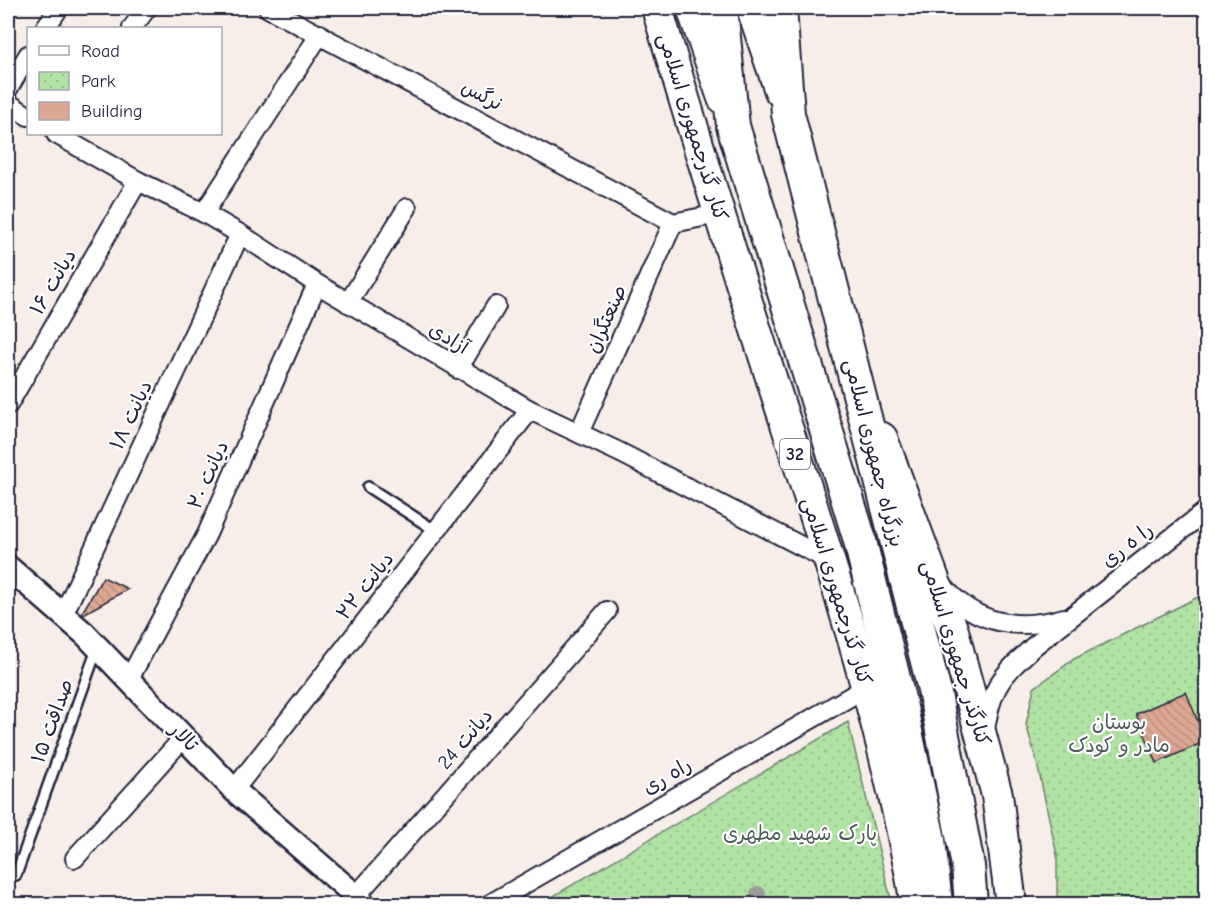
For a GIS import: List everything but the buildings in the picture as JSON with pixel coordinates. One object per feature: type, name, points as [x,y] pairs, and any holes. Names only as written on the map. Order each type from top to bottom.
[{"type":"highway","name":"بزرگراه جمهوری اسلامی","points":[[721,8],[733,126],[859,537],[900,703],[929,840],[936,904]]},
{"type":"highway","points":[[780,8],[788,114]]},
{"type":"highway","name":"بزرگراه جمهوری اسلامی","points":[[788,114],[934,689],[968,866],[971,904]]},
{"type":"main road","name":"کنار گذرجمهوری اسلامی","points":[[657,8],[718,214],[830,561],[867,687],[907,853],[916,904]]},
{"type":"main road","name":"32","points":[[692,8],[733,126]]},
{"type":"main road","name":"بزرگراه جمهوری اسلامی","points":[[752,8],[788,114]]},
{"type":"main road","name":"کنارگذر جمهوری اسلامی","points":[[845,342],[953,632],[997,795],[1011,904]]},
{"type":"street","points":[[46,27],[58,8]]},
{"type":"street","points":[[133,27],[147,8]]},
{"type":"street","name":"نرگس","points":[[268,8],[673,223]]},
{"type":"street","points":[[204,213],[320,34]]},
{"type":"street","points":[[8,89],[27,57]]},
{"type":"street","points":[[8,103],[27,115]]},
{"type":"street","name":"آزادی","points":[[61,135],[138,181],[204,213],[240,234],[348,303],[530,410],[830,561]]},
{"type":"street","name":"دیانت ۱۶","points":[[8,405],[138,181]]},
{"type":"street","points":[[348,303],[407,208]]},
{"type":"street","points":[[673,223],[718,214]]},
{"type":"street","name":"صنعتگران","points":[[579,433],[673,223]]},
{"type":"street","name":"دیانت ۱۸","points":[[63,615],[240,234]]},
{"type":"street","name":"دیانت ۲۰","points":[[129,679],[207,534],[317,284]]},
{"type":"street","points":[[458,369],[496,306]]},
{"type":"street","name":"دیانت ۲۲","points":[[234,790],[530,410]]},
{"type":"street","name":"را ه ری","points":[[983,741],[989,705],[1001,679],[1034,646],[1206,511]]},
{"type":"street","name":"تالار","points":[[8,567],[98,646],[234,790],[360,900]]},
{"type":"street","points":[[934,576],[955,600],[969,610],[989,618],[1029,626],[1075,615]]},
{"type":"street","name":"دیانت 24","points":[[360,900],[607,611]]},
{"type":"street","name":"راه ری","points":[[490,904],[867,687]]},
{"type":"street","points":[[75,858],[184,737]]},
{"type":"lane","points":[[368,487],[436,531]]},
{"type":"lane","name":"صداقت ۱۵","points":[[16,875],[98,646]]},
{"type":"green space","name":"بوستان مادر و کودک","points":[[1206,593],[1206,904],[1057,904],[1057,855],[1026,724],[1034,688],[1074,659]]},
{"type":"green space","name":"پارک شهید مطهری","points":[[848,722],[892,904],[540,904]]}]
